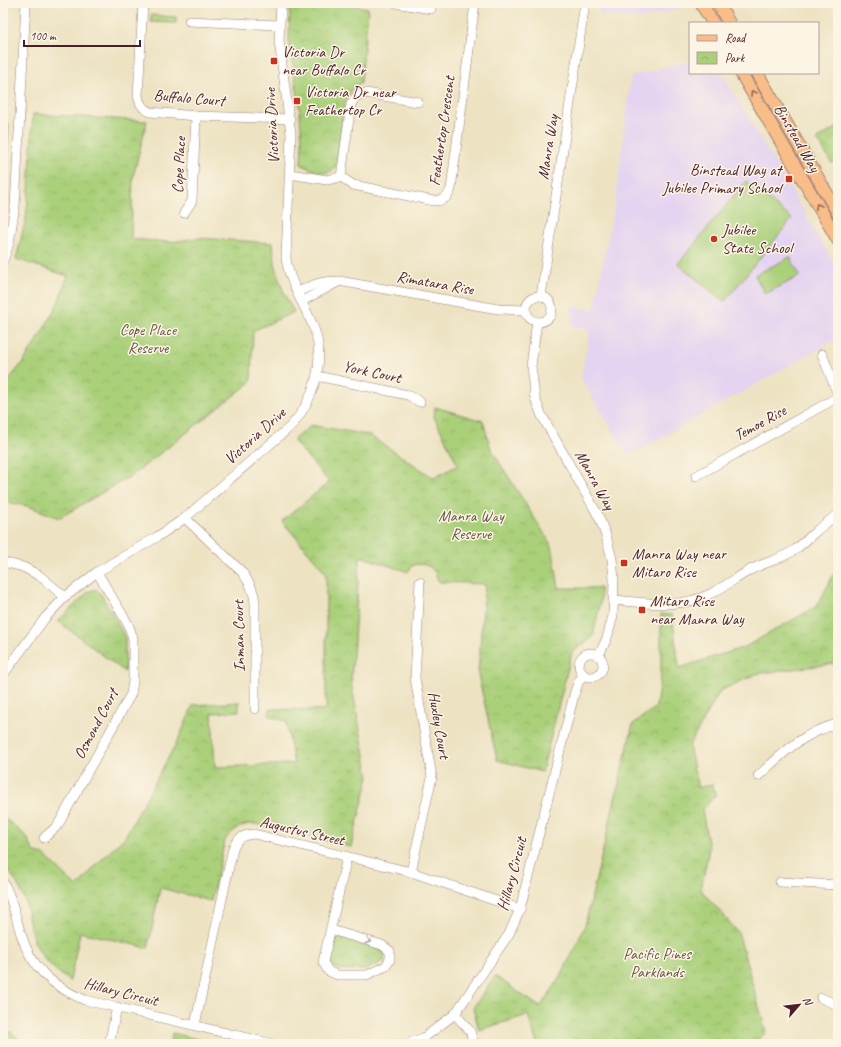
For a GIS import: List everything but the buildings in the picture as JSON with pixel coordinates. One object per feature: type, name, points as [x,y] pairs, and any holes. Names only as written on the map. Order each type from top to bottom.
[{"type":"main road","points":[[701,3],[712,22]]},
{"type":"main road","points":[[718,3],[728,22]]},
{"type":"main road","name":"Binstead Way","points":[[743,74],[838,240]]},
{"type":"main road","name":"Binstead Way","points":[[758,74],[838,213]]},
{"type":"street","points":[[3,261],[9,243],[15,206],[26,3]]},
{"type":"street","name":"Buffalo Court","points":[[143,3],[138,96],[139,103],[145,110],[150,112],[196,116],[290,119]]},
{"type":"street","name":"Victoria Drive","points":[[3,675],[45,618],[65,597],[97,572],[157,538],[185,518],[291,426],[300,415],[309,399],[317,376],[318,350],[314,328],[290,275],[286,258],[291,134],[279,41],[281,3]]},
{"type":"street","points":[[396,3],[431,9]]},
{"type":"street","name":"Feathertop Crescent","points":[[341,177],[353,185],[434,201],[440,201],[449,195],[475,3]]},
{"type":"street","name":"Manra Way","points":[[541,296],[586,3]]},
{"type":"street","points":[[189,21],[279,25]]},
{"type":"street","points":[[290,174],[327,180],[341,177],[351,104],[356,97],[366,93],[418,102]]},
{"type":"street","name":"Cope Place","points":[[184,213],[192,201],[196,116]]},
{"type":"street","name":"Rimatara Rise","points":[[298,292],[326,281],[339,282],[498,309],[526,310]]},
{"type":"street","points":[[302,301],[339,282]]},
{"type":"street","points":[[541,296],[549,300],[551,304],[551,312],[547,319],[540,322],[536,322],[529,317],[526,310],[527,302],[533,297],[541,296]]},
{"type":"street","name":"Manra Way","points":[[536,322],[530,366],[535,398],[541,414],[599,517],[612,559],[614,600],[610,629],[599,655]]},
{"type":"street","points":[[822,354],[838,396]]},
{"type":"street","name":"York Court","points":[[317,376],[408,395],[420,402]]},
{"type":"street","name":"Temoe Rise","points":[[696,476],[838,396]]},
{"type":"street","points":[[614,600],[666,604],[697,600],[724,587],[755,568],[787,555],[822,525],[838,515]]},
{"type":"street","name":"Inman Court","points":[[185,518],[242,572],[254,593],[255,709]]},
{"type":"street","points":[[3,562],[23,567],[40,576],[65,597]]},
{"type":"street","name":"Osmond Court","points":[[44,838],[58,825],[133,687],[134,648],[132,632],[97,572]]},
{"type":"street","name":"Huxley Court","points":[[411,872],[432,777],[415,678],[420,582]]},
{"type":"street","points":[[590,652],[599,655],[603,663],[602,671],[591,677],[583,674],[579,665],[582,656],[590,652]]},
{"type":"street","name":"Hillary Circuit","points":[[408,1044],[425,1037],[455,1014],[509,934],[520,909],[574,695],[583,674]]},
{"type":"street","points":[[758,776],[794,743],[827,726],[838,724]]},
{"type":"street","name":"Augustus Street","points":[[195,1025],[233,848],[241,837],[247,834],[254,834],[411,872],[520,909]]},
{"type":"street","points":[[331,930],[382,945],[390,951],[390,959],[386,966],[367,975],[337,975],[328,971],[323,962],[347,857]]},
{"type":"street","name":"Hillary Circuit","points":[[3,882],[10,895],[27,951],[37,968],[49,980],[73,995],[85,1000],[273,1044]]},
{"type":"street","points":[[780,882],[838,886]]},
{"type":"street","points":[[821,998],[838,1005]]},
{"type":"street","points":[[109,1044],[118,1007]]},
{"type":"street","points":[[455,1014],[470,1031],[474,1044]]},
{"type":"shaded area","points":[[600,3],[681,3],[684,8],[638,19],[599,14]]},
{"type":"shaded area","name":"Jubilee State School","points":[[689,61],[689,74],[723,74],[838,270],[838,338],[628,456],[581,378],[590,331],[571,325],[572,307],[594,310],[616,197],[631,76]]},
{"type":"green space","points":[[290,3],[351,3],[356,6],[368,8],[361,82],[351,90],[345,103],[337,163],[333,170],[328,172],[314,170],[301,164],[302,142],[299,104],[289,42]]},
{"type":"green space","points":[[151,15],[176,17],[176,23],[151,22]]},
{"type":"green space","name":"Cope Place Reserve","points":[[33,114],[147,121],[133,177],[131,239],[170,242],[199,238],[273,243],[279,279],[294,312],[253,331],[251,382],[134,474],[59,518],[28,506],[3,502],[3,387],[24,361],[41,334],[57,305],[68,276],[16,259],[26,218]]},
{"type":"green space","points":[[3,123],[9,124],[5,182],[3,182]]},
{"type":"green space","points":[[838,127],[838,158],[832,164],[817,139]]},
{"type":"green space","points":[[746,181],[792,219],[724,302],[678,264]]},
{"type":"green space","points":[[790,257],[800,276],[765,294],[755,275]]},
{"type":"green space","name":"Manra Way Reserve","points":[[435,407],[483,421],[491,449],[552,546],[559,588],[600,588],[601,599],[593,637],[572,652],[542,772],[497,760],[478,674],[485,584],[438,582],[435,573],[427,565],[413,565],[408,572],[360,556],[351,682],[369,777],[351,847],[255,824],[242,826],[234,830],[225,840],[211,901],[160,888],[148,948],[80,932],[70,981],[52,967],[35,944],[31,933],[26,904],[20,888],[3,865],[3,817],[27,837],[35,853],[44,855],[77,887],[100,861],[125,837],[180,736],[193,705],[240,702],[239,711],[212,713],[215,767],[294,764],[286,721],[269,716],[270,709],[326,710],[326,573],[282,521],[329,482],[293,440],[310,425],[369,435],[434,478],[458,465],[434,417]]},
{"type":"green space","name":"Pacific Pines Parklands","points":[[836,570],[838,587],[838,663],[756,674],[720,691],[689,746],[698,788],[712,784],[716,795],[702,810],[709,848],[701,890],[738,932],[766,1032],[754,1044],[537,1044],[528,1015],[479,1030],[473,1008],[495,976],[540,1007],[559,978],[585,925],[633,724],[656,707],[661,674],[661,614],[672,615],[679,668],[745,647],[817,606]]},
{"type":"green space","points":[[97,590],[101,594],[125,637],[125,672],[58,621],[88,592]]},
{"type":"green space","points":[[335,937],[377,948],[385,953],[384,961],[365,970],[342,970],[333,967],[329,959]]},
{"type":"green space","points":[[3,1027],[26,1044],[3,1044]]},
{"type":"green space","points":[[172,1033],[217,1044],[170,1044]]},
{"type":"place","name":"Victoria Dr near Buffalo Cr","points":[[274,61]]},
{"type":"place","name":"Victoria Dr near Feathertop Cr","points":[[297,101]]},
{"type":"place","name":"Binstead Way at Jubilee Primary School","points":[[789,179]]},
{"type":"place","name":"Jubilee State School","points":[[714,239]]},
{"type":"place","name":"Manra Way near Mitaro Rise","points":[[624,563]]},
{"type":"place","name":"Mitaro Rise near Manra Way","points":[[642,610]]}]
